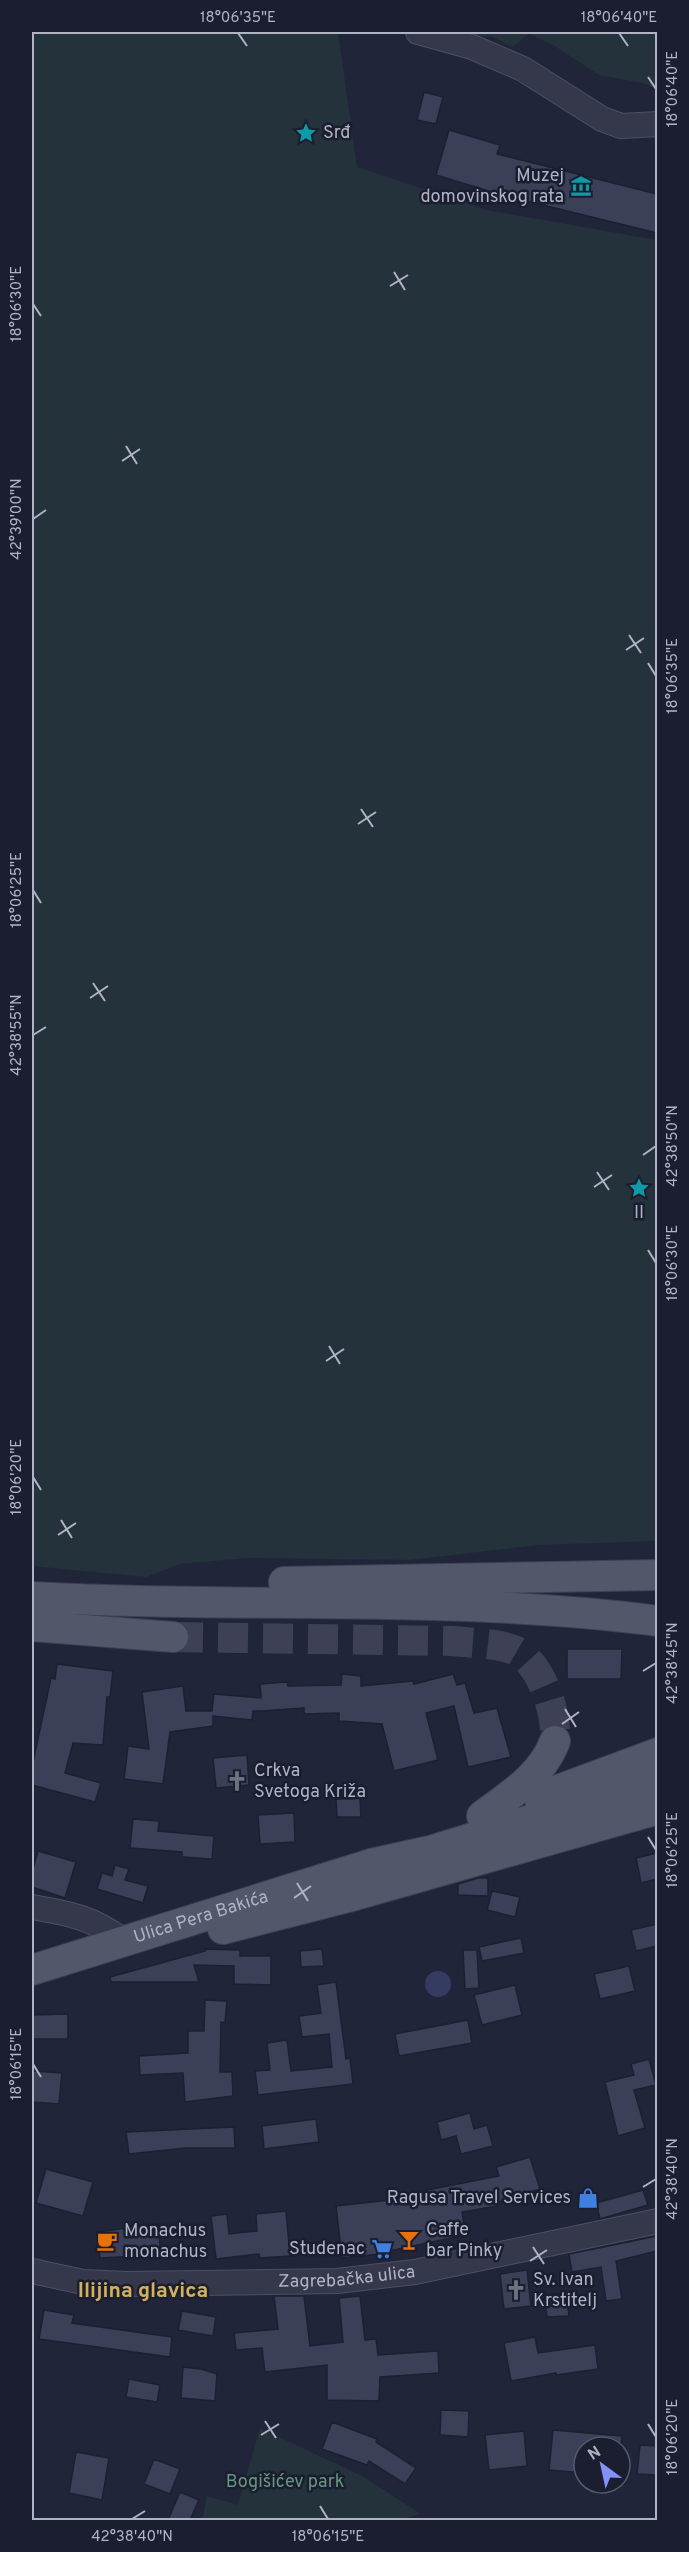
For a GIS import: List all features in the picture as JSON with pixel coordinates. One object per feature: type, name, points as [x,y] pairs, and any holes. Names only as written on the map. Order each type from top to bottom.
[{"type":"main road","points":[[180,1602],[213,1587],[235,1583],[657,1575]]},
{"type":"main road","points":[[32,1597],[180,1602],[363,1602],[504,1607],[657,1621]]},
{"type":"main road","points":[[32,1626],[173,1637]]},
{"type":"main road","points":[[482,1816],[539,1771],[555,1742]]},
{"type":"main road","points":[[371,1864],[482,1816],[657,1753]]},
{"type":"main road","points":[[371,1864],[430,1851],[608,1796],[657,1784]]},
{"type":"main road","points":[[125,1942],[203,1933],[260,1921],[657,1809]]},
{"type":"main road","name":"Ulica Pera Bakića","points":[[32,1970],[371,1864]]},
{"type":"street","points":[[429,35],[472,47],[523,69],[602,119],[621,126],[657,124]]},
{"type":"street","points":[[32,1907],[69,1914],[103,1925],[125,1942]]},
{"type":"street","name":"Zagrebačka ulica","points":[[32,2271],[83,2282],[126,2284],[337,2281],[415,2272],[657,2221]]},
{"type":"green space","points":[[32,32],[338,32],[357,167],[487,210],[657,240],[657,1541],[539,1545],[410,1560],[247,1558],[180,1564],[146,1577],[32,1566]]},
{"type":"green space","points":[[457,32],[657,32],[657,89],[643,83],[599,75],[553,45],[529,34],[512,47],[493,37],[461,35]]},
{"type":"green space","name":"Bogišićev park","points":[[260,2428],[364,2477],[421,2514],[400,2520],[202,2520],[207,2496],[238,2505]]},
{"type":"water","points":[[438,1971],[447,1975],[451,1984],[447,1993],[438,1997],[429,1993],[425,1984],[429,1975]]},
{"type":"building","points":[[424,92],[443,97],[436,124],[417,120]]},
{"type":"building","points":[[449,130],[500,145],[497,154],[657,194],[657,233],[498,194],[436,175]]},
{"type":"building","points":[[567,1649],[622,1649],[621,1679],[567,1679]]},
{"type":"building","points":[[57,1664],[113,1671],[110,1697],[107,1697],[103,1745],[73,1743],[65,1773],[101,1783],[95,1802],[32,1785],[32,1767],[51,1678],[55,1679]]},
{"type":"building","points":[[342,1674],[361,1676],[361,1686],[413,1681],[414,1684],[453,1674],[457,1685],[465,1683],[474,1713],[497,1708],[511,1757],[468,1767],[454,1706],[426,1713],[438,1760],[394,1771],[382,1724],[339,1721],[339,1713],[304,1714],[304,1708],[253,1711],[252,1720],[213,1716],[213,1726],[170,1732],[163,1784],[124,1779],[128,1746],[149,1749],[142,1692],[183,1686],[186,1711],[212,1711],[214,1694],[261,1698],[260,1684],[287,1682],[288,1686],[341,1685]]},
{"type":"building","points":[[247,1755],[249,1785],[216,1788],[213,1758]]},
{"type":"building","points":[[360,1798],[361,1817],[337,1817],[336,1799]]},
{"type":"building","points":[[294,1813],[295,1842],[260,1844],[258,1815]]},
{"type":"building","points":[[133,1819],[159,1821],[158,1831],[214,1836],[212,1859],[182,1857],[182,1852],[130,1848]]},
{"type":"building","points":[[38,1851],[76,1862],[65,1898],[32,1887],[32,1872]]},
{"type":"building","points":[[657,1853],[657,1879],[641,1883],[636,1858]]},
{"type":"building","points":[[115,1865],[129,1869],[125,1880],[148,1886],[143,1903],[97,1889],[102,1873],[112,1876]]},
{"type":"building","points":[[478,1878],[488,1878],[488,1896],[458,1895],[458,1884]]},
{"type":"building","points":[[492,1891],[520,1897],[515,1917],[487,1910]]},
{"type":"building","points":[[657,1924],[657,1946],[636,1951],[631,1930]]},
{"type":"building","points":[[521,1938],[524,1953],[482,1961],[479,1947]]},
{"type":"building","points":[[205,1949],[240,1950],[240,1956],[271,1956],[271,1985],[234,1984],[234,1966],[194,1965],[199,1982],[111,1982],[110,1977],[205,1951]]},
{"type":"building","points":[[322,1949],[324,1966],[301,1967],[300,1951]]},
{"type":"building","points":[[463,1950],[477,1950],[479,1988],[465,1989]]},
{"type":"building","points":[[629,1966],[635,1991],[600,1999],[594,1974]]},
{"type":"building","points":[[336,1982],[346,2059],[350,2058],[353,2084],[258,2095],[255,2071],[270,2070],[267,2043],[287,2040],[291,2071],[332,2067],[329,2034],[302,2037],[299,2016],[321,2013],[317,1985]]},
{"type":"building","points":[[515,1985],[522,2015],[482,2025],[474,1995]]},
{"type":"building","points":[[205,2000],[227,2001],[225,2023],[221,2022],[220,2072],[232,2072],[233,2096],[185,2102],[183,2073],[140,2075],[139,2056],[188,2053],[188,2031],[204,2031]]},
{"type":"building","points":[[68,2014],[68,2039],[32,2039],[32,2015]]},
{"type":"building","points":[[468,2020],[472,2043],[399,2056],[395,2034]]},
{"type":"building","points":[[649,2059],[656,2085],[634,2090],[645,2128],[618,2136],[605,2082],[634,2075],[631,2064]]},
{"type":"building","points":[[32,2071],[62,2073],[59,2104],[32,2102]]},
{"type":"building","points":[[470,2113],[474,2129],[487,2125],[493,2146],[461,2154],[456,2136],[441,2140],[437,2122]]},
{"type":"building","points":[[316,2119],[319,2142],[264,2149],[262,2126]]},
{"type":"building","points":[[234,2127],[235,2148],[186,2148],[129,2154],[126,2132]]},
{"type":"building","points":[[530,2157],[540,2189],[496,2203],[497,2206],[462,2212],[466,2235],[389,2251],[390,2253],[342,2258],[336,2206],[399,2199],[423,2194],[422,2191],[499,2176],[496,2167]]},
{"type":"building","points":[[46,2169],[93,2182],[83,2216],[36,2203]]},
{"type":"building","points":[[643,2190],[648,2205],[600,2219],[596,2203]]},
{"type":"building","points":[[286,2211],[290,2256],[260,2258],[259,2254],[216,2259],[211,2216],[227,2214],[229,2234],[257,2231],[256,2214]]},
{"type":"building","points":[[158,2224],[161,2255],[100,2258],[97,2232]]},
{"type":"building","points":[[657,2236],[657,2251],[616,2261],[622,2299],[606,2301],[601,2267],[572,2272],[569,2254]]},
{"type":"building","name":"Sv. Ivan Krstitelj","points":[[527,2270],[531,2306],[504,2309],[500,2274]]},
{"type":"building","points":[[566,2293],[569,2316],[547,2317],[544,2295]]},
{"type":"building","points":[[274,2296],[304,2296],[310,2346],[343,2342],[339,2298],[360,2296],[365,2340],[376,2339],[378,2355],[438,2351],[439,2373],[380,2377],[379,2401],[327,2400],[327,2365],[265,2372],[262,2348],[236,2350],[234,2333],[278,2329]]},
{"type":"building","points":[[44,2310],[74,2315],[72,2323],[172,2337],[170,2357],[39,2339]]},
{"type":"building","points":[[182,2311],[216,2317],[213,2336],[178,2330]]},
{"type":"building","points":[[535,2337],[538,2353],[595,2345],[598,2369],[511,2381],[504,2343]]},
{"type":"building","points":[[183,2367],[217,2374],[215,2401],[181,2398]]},
{"type":"building","points":[[129,2379],[160,2385],[157,2402],[126,2397]]},
{"type":"building","points":[[441,2410],[469,2411],[468,2437],[440,2435]]},
{"type":"building","points":[[332,2422],[377,2439],[376,2442],[416,2468],[405,2484],[369,2461],[367,2465],[322,2449]]},
{"type":"building","points":[[553,2430],[610,2435],[572,2435],[572,2472],[549,2470]]},
{"type":"building","points":[[524,2431],[527,2466],[489,2470],[485,2435]]},
{"type":"building","points":[[640,2445],[657,2446],[657,2475],[637,2474]]},
{"type":"building","points":[[76,2452],[109,2458],[102,2500],[69,2493]]},
{"type":"building","points":[[154,2459],[180,2469],[170,2494],[144,2484]]},
{"type":"building","points":[[180,2492],[199,2500],[190,2520],[168,2520]]},
{"type":"tunnel","points":[[173,1637],[452,1641],[509,1648],[526,1658],[541,1679],[554,1718],[555,1741]]},
{"type":"place","name":"Srđ","points":[[306,133]]},
{"type":"place","name":"Muzej domovinskog rata","points":[[581,186]]},
{"type":"place","name":"II","points":[[639,1188]]},
{"type":"place","name":"Crkva Svetoga Križa","points":[[237,1781]]},
{"type":"place","name":"Ragusa Travel Services","points":[[588,2198]]},
{"type":"place","name":"Caffe bar Pinky","points":[[409,2240]]},
{"type":"place","name":"Monachus monachus","points":[[107,2241]]},
{"type":"place","name":"Studenac","points":[[382,2249]]},
{"type":"place","name":"Sv. Ivan Krstitelj","points":[[516,2290]]},
{"type":"district","name":"Ilijina glavica","points":[[143,2291]]}]
